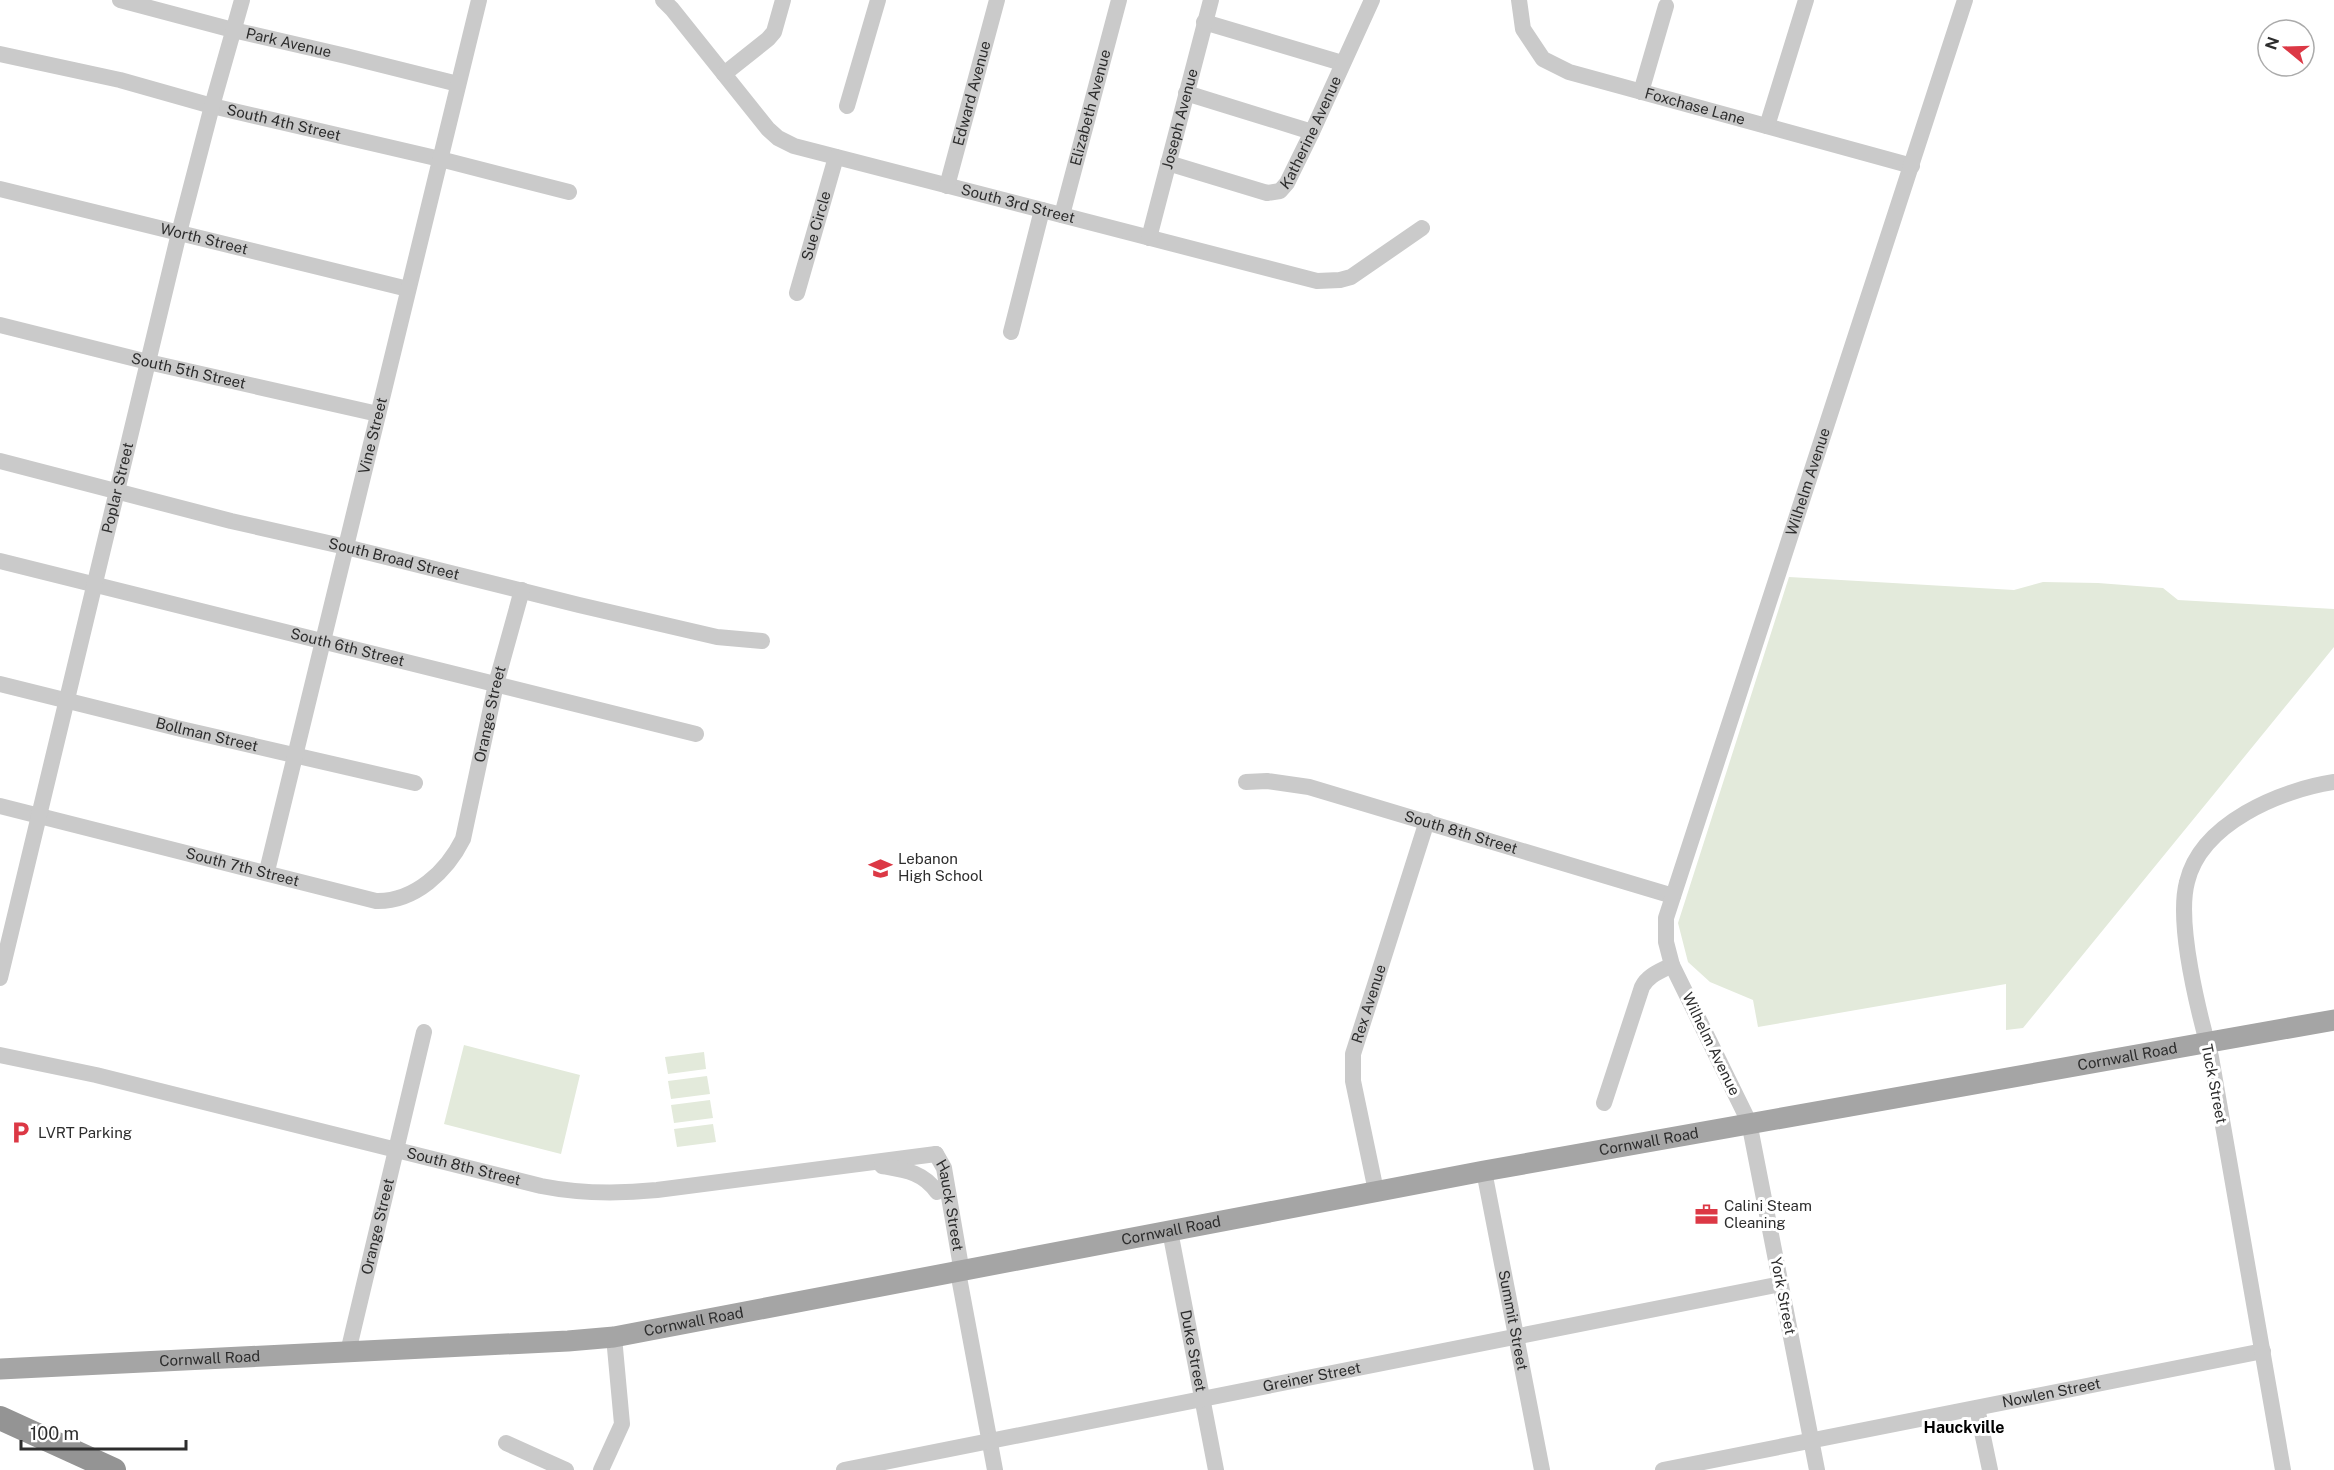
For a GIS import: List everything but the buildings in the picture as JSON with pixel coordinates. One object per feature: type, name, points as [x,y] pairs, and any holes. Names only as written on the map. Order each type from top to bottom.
[{"type":"highway","points":[[0,1418],[106,1468]]},
{"type":"main road","name":"Cornwall Road","points":[[0,1369],[614,1337],[1749,1122],[2334,1020]]},
{"type":"street","name":"Park Avenue","points":[[120,0],[233,30],[458,84]]},
{"type":"street","name":"Poplar Street","points":[[0,978],[179,233],[242,0]]},
{"type":"street","name":"Vine Street","points":[[267,872],[479,0]]},
{"type":"street","name":"South 3rd Street","points":[[663,0],[768,129],[778,138],[794,146],[1317,281],[1351,277],[1422,228]]},
{"type":"street","points":[[724,74],[774,32],[783,0]]},
{"type":"street","points":[[847,106],[878,0]]},
{"type":"street","name":"Edward Avenue","points":[[947,186],[997,0]]},
{"type":"street","name":"Elizabeth Avenue","points":[[1062,215],[1119,0]]},
{"type":"street","name":"Joseph Avenue","points":[[1149,238],[1211,0]]},
{"type":"street","name":"Katherine Avenue","points":[[1168,163],[1267,193],[1280,191],[1287,183],[1312,132],[1372,0]]},
{"type":"street","name":"Foxchase Lane","points":[[1519,0],[1523,29],[1543,59],[1569,72],[1912,166]]},
{"type":"street","points":[[1767,126],[1806,0]]},
{"type":"street","name":"Wilhelm Avenue","points":[[1749,1122],[1672,965],[1666,918],[1965,0]]},
{"type":"street","points":[[1641,92],[1666,6]]},
{"type":"street","points":[[1204,22],[1342,63]]},
{"type":"street","name":"South 4th Street","points":[[0,54],[120,80],[212,106],[440,159],[569,192]]},
{"type":"street","points":[[1186,93],[1312,132]]},
{"type":"street","name":"Sue Circle","points":[[797,293],[836,157]]},
{"type":"street","name":"Worth Street","points":[[0,189],[408,289]]},
{"type":"street","points":[[1011,333],[1042,210]]},
{"type":"street","name":"South 5th Street","points":[[0,325],[148,362],[378,414]]},
{"type":"street","name":"South Broad Street","points":[[0,461],[231,521],[579,605],[717,637],[762,641]]},
{"type":"street","name":"South 6th Street","points":[[0,561],[696,734]]},
{"type":"street","name":"Orange Street","points":[[463,839],[496,684],[522,590]]},
{"type":"street","name":"Bollman Street","points":[[0,684],[415,783]]},
{"type":"street","name":"South 8th Street","points":[[1246,782],[1267,781],[1309,787],[1673,896]]},
{"type":"street","name":"Tuck Street","points":[[2283,1470],[2201,1022],[2185,924],[2186,882],[2195,861],[2219,833],[2249,812],[2284,794],[2334,782]]},
{"type":"street","name":"South 7th Street","points":[[0,806],[376,901],[390,901],[431,881],[453,859],[463,839]]},
{"type":"street","name":"Rex Avenue","points":[[1376,1191],[1353,1080],[1353,1054],[1427,821]]},
{"type":"street","points":[[1604,1103],[1642,987],[1646,980],[1672,965]]},
{"type":"street","name":"Orange Street","points":[[348,1352],[424,1032]]},
{"type":"street","name":"South 8th Street","points":[[0,1055],[86,1073],[541,1186],[598,1194],[657,1190],[936,1154]]},
{"type":"street","name":"York Street","points":[[1749,1122],[1817,1470]]},
{"type":"street","name":"Hauck Street","points":[[936,1154],[933,1170],[949,1263],[958,1272]]},
{"type":"street","name":"Hauck Street","points":[[936,1154],[944,1168],[960,1261],[958,1272],[994,1470]]},
{"type":"street","points":[[867,1163],[916,1173],[930,1182],[937,1192]]},
{"type":"street","name":"Summit Street","points":[[1484,1171],[1542,1470]]},
{"type":"street","name":"Duke Street","points":[[1170,1232],[1216,1470]]},
{"type":"street","name":"Greiner Street","points":[[844,1470],[1781,1284]]},
{"type":"street","points":[[602,1470],[622,1424],[614,1337]]},
{"type":"street","name":"Nowlen Street","points":[[1663,1470],[2263,1351]]},
{"type":"street","points":[[1977,1408],[1990,1470]]},
{"type":"street","points":[[506,1443],[566,1470]]},
{"type":"green space","points":[[1789,577],[2014,590],[2043,582],[2098,583],[2163,588],[2178,600],[2334,609],[2334,647],[2023,1028],[2006,1030],[2006,984],[1758,1027],[1753,1000],[1710,982],[1688,962],[1678,923]]},
{"type":"green space","points":[[464,1045],[580,1075],[561,1154],[444,1124]]},
{"type":"green space","points":[[704,1052],[706,1069],[668,1074],[665,1057]]},
{"type":"green space","points":[[707,1076],[710,1094],[671,1099],[668,1081]]},
{"type":"green space","points":[[710,1100],[713,1118],[674,1123],[671,1105]]},
{"type":"green space","points":[[713,1124],[716,1142],[677,1147],[674,1129]]},
{"type":"place","name":"Lebanon High School","points":[[880,868]]},
{"type":"place","name":"LVRT Parking","points":[[20,1133]]},
{"type":"place","name":"Calini Steam Cleaning","points":[[1706,1215]]},
{"type":"district","name":"Hauckville","points":[[1964,1427]]}]
